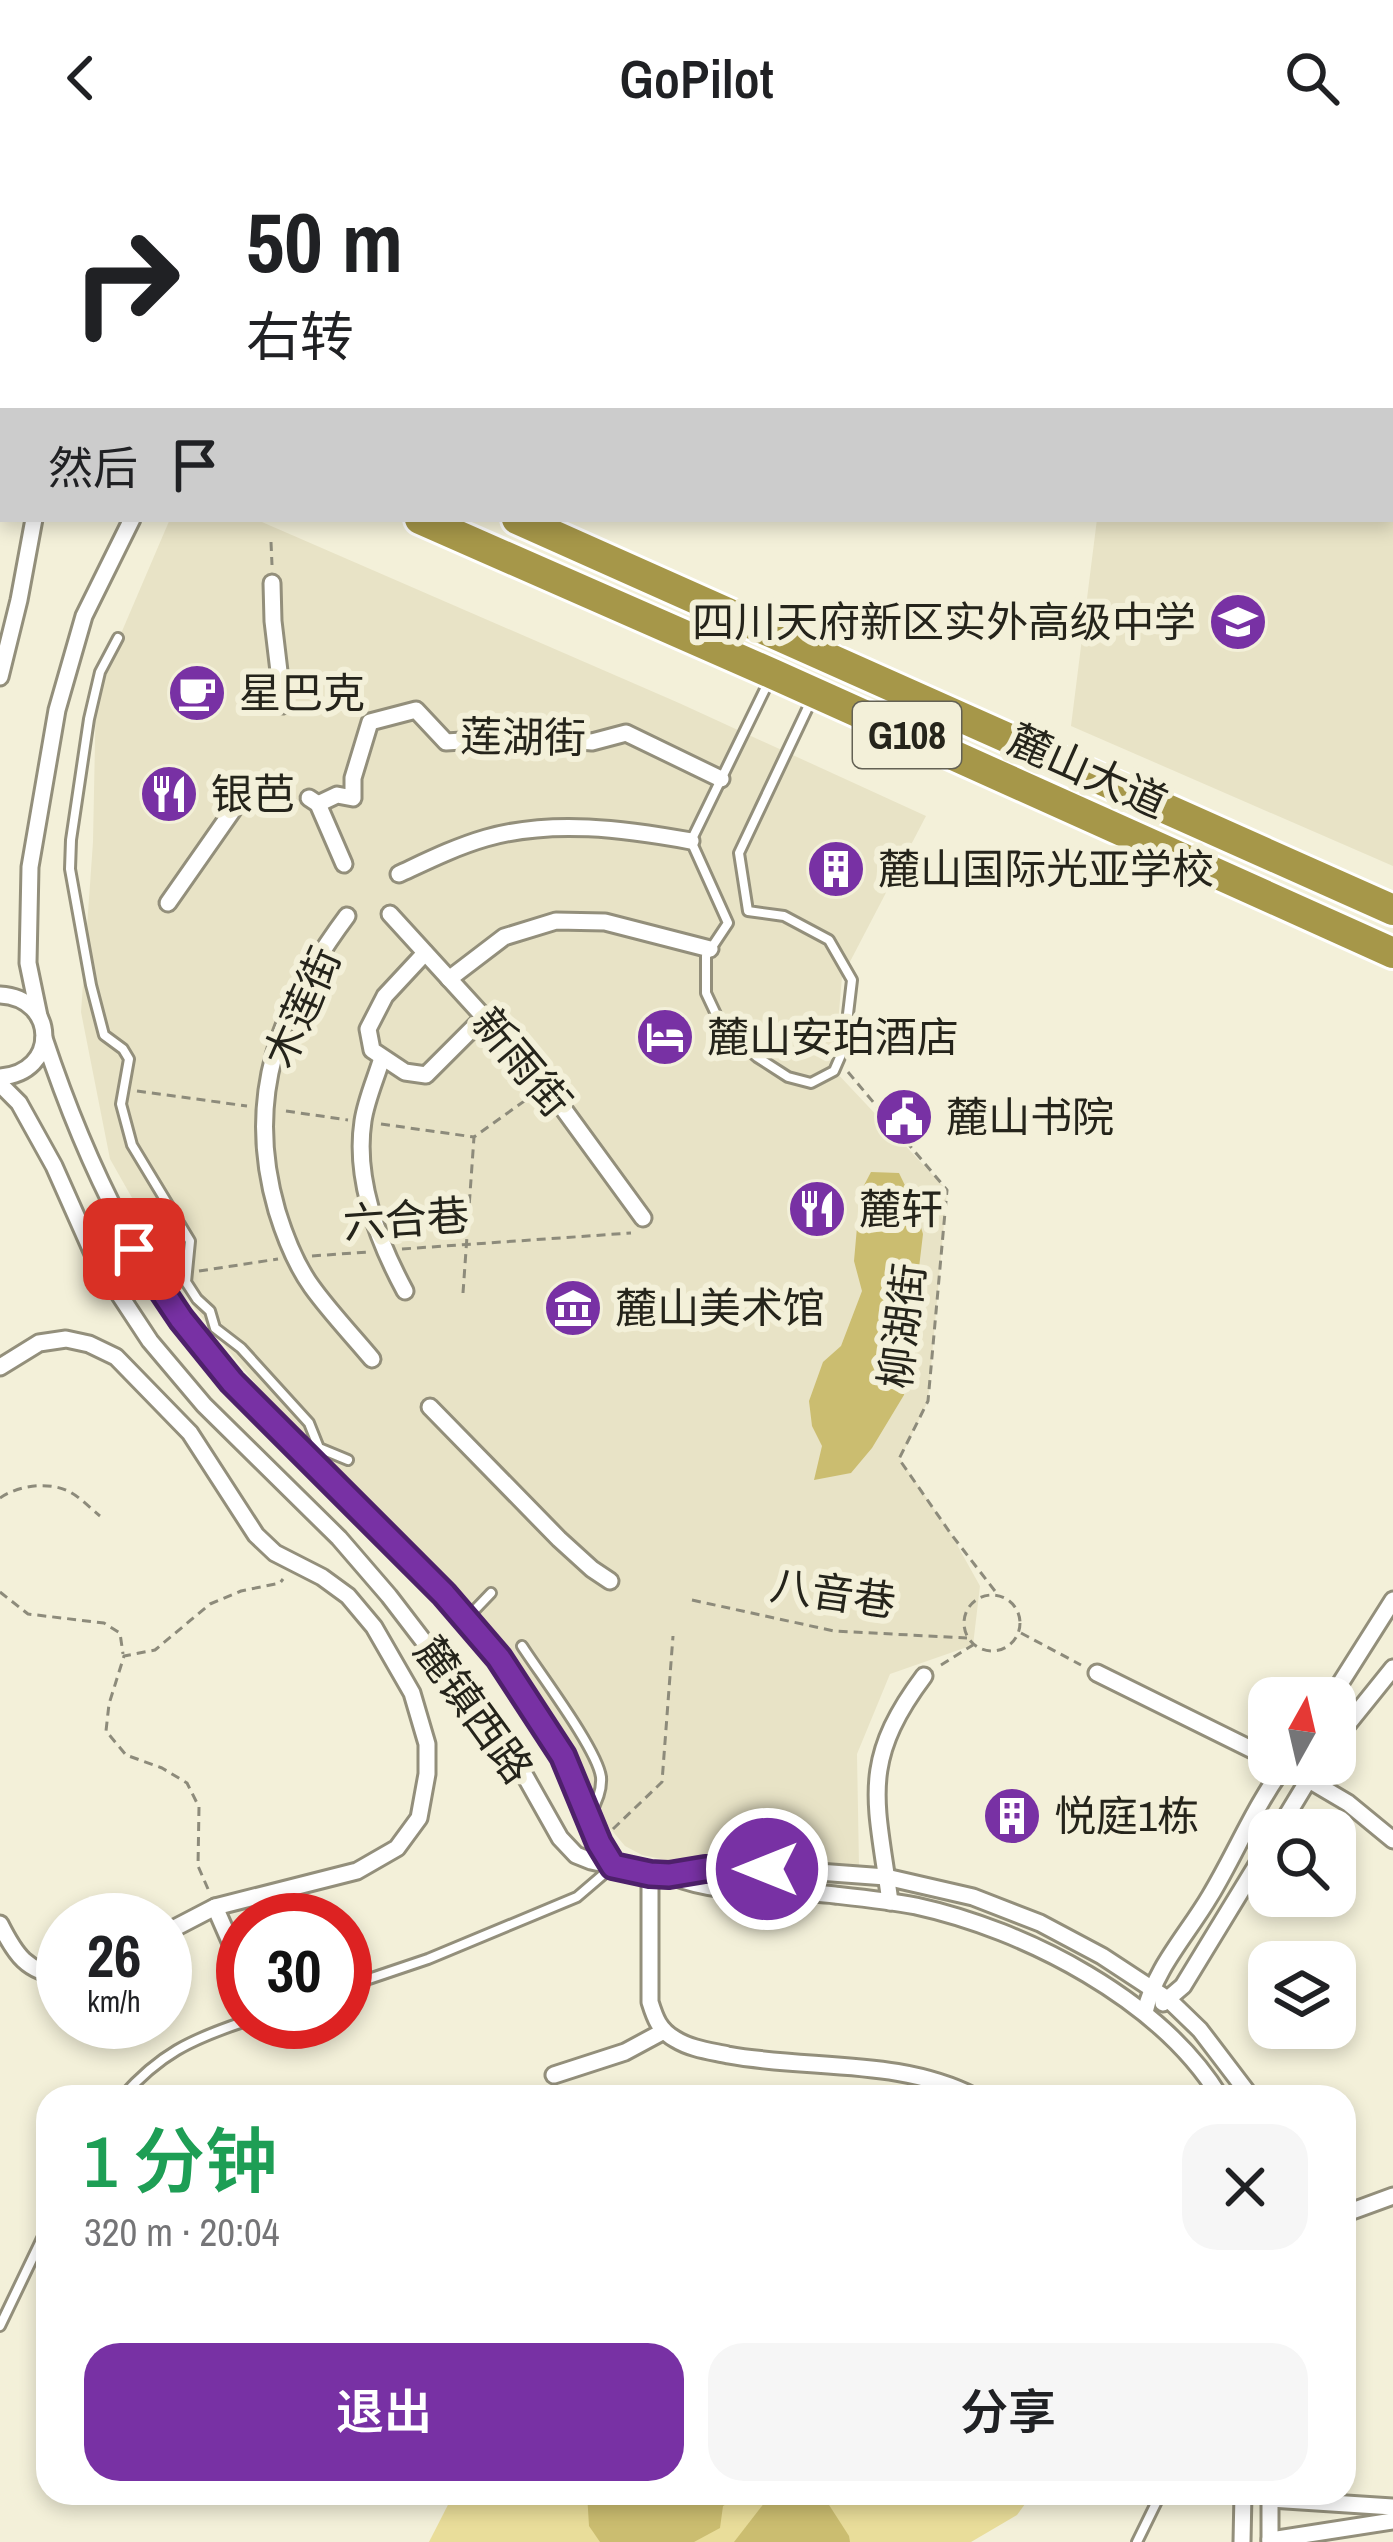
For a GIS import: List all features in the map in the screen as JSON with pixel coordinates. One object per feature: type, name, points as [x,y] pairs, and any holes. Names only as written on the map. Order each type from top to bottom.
[{"type":"highway","name":"麓山大道","points":[[427,522],[1393,953]]},
{"type":"highway","name":"麓山大道","points":[[524,522],[1393,910]]},
{"type":"street","points":[[0,677],[33,522]]},
{"type":"street","points":[[131,522],[84,616],[57,710],[30,867],[28,963],[44,1038],[125,1230],[181,1319],[232,1382],[365,1513],[499,1658],[563,1756],[613,1866]]},
{"type":"street","points":[[272,583],[283,705]]},
{"type":"street","name":"莲湖街","points":[[344,864],[313,801],[337,794],[352,798],[353,778],[370,722],[416,710],[446,742],[528,737],[592,742],[626,733],[722,779]]},
{"type":"street","points":[[168,903],[240,800]]},
{"type":"street","points":[[399,874],[487,838],[533,829],[639,832],[691,841]]},
{"type":"street","name":"新雨街","points":[[390,914],[547,1085],[638,1226]]},
{"type":"street","name":"木莲街","points":[[347,916],[305,978],[284,1024],[263,1108],[267,1175],[284,1233],[310,1286],[372,1359]]},
{"type":"street","points":[[449,979],[504,937],[556,921],[605,922],[710,949]]},
{"type":"street","points":[[425,953],[385,996],[368,1028],[371,1050],[405,1072],[426,1075],[484,1017]]},
{"type":"street","points":[[0,995],[23,1000],[39,1016]]},
{"type":"street","points":[[0,1080],[27,1070],[44,1038]]},
{"type":"street","points":[[382,1058],[363,1122],[364,1174],[383,1251],[405,1291]]},
{"type":"street","name":"麓镇西路","points":[[0,1080],[20,1103],[54,1166],[94,1256],[150,1341],[204,1405],[339,1538],[389,1596],[520,1767],[560,1838],[576,1855],[669,1875]]},
{"type":"street","points":[[0,1367],[39,1343],[66,1339],[116,1357],[190,1433],[256,1534],[275,1553],[348,1596],[374,1627],[412,1693],[427,1744],[427,1774],[419,1818],[397,1848],[357,1871],[215,1906],[192,1918]]},
{"type":"street","points":[[430,1407],[559,1539],[610,1581]]},
{"type":"street","points":[[1344,1677],[1393,1600]]},
{"type":"street","points":[[1356,1714],[1393,1668]]},
{"type":"street","points":[[1097,1673],[1248,1748]]},
{"type":"street","points":[[890,1902],[875,1801],[878,1768],[901,1706],[925,1676]]},
{"type":"street","points":[[1144,2012],[1151,1987],[1210,1896],[1270,1785]]},
{"type":"street","points":[[1329,1785],[1393,1840]]},
{"type":"street","points":[[669,1875],[743,1868],[886,1876],[974,1897],[1040,1923],[1151,1987],[1200,2030],[1242,2085]]},
{"type":"street","points":[[650,1874],[650,2002],[656,2020],[677,2041],[749,2059],[916,2076],[941,2085]]},
{"type":"street","points":[[669,1875],[721,1890],[805,1892],[918,1906],[1026,1942],[1144,2012],[1181,2044],[1211,2085]]},
{"type":"street","points":[[1144,2012],[1169,2000],[1183,1986],[1248,1879]]},
{"type":"street","points":[[0,1924],[15,1953],[36,1970]]},
{"type":"street","points":[[554,2075],[626,2051],[664,2031]]},
{"type":"street","points":[[1356,2209],[1393,2197]]},
{"type":"street","points":[[1356,2504],[1393,2507]]},
{"type":"street","points":[[1242,2542],[1243,2505]]},
{"type":"street","points":[[1270,2505],[1270,2541],[1393,2521]]},
{"type":"lane","points":[[118,638],[100,673],[88,718],[70,869],[104,1035],[128,1059],[121,1104],[132,1145],[190,1241],[186,1282],[210,1311],[215,1328],[241,1348],[309,1423],[319,1448],[348,1460]]},
{"type":"lane","points":[[772,674],[691,841],[728,923],[706,956],[706,993],[722,1027],[788,1077],[811,1083],[834,1070],[844,1048],[853,980],[829,940],[784,916],[748,911],[739,853],[814,693]]},
{"type":"lane","points":[[466,1619],[491,1593]]},
{"type":"lane","points":[[522,1646],[581,1735],[601,1775],[600,1791],[589,1815]]},
{"type":"lane","points":[[372,1978],[577,1897],[613,1866]]},
{"type":"lane","points":[[133,2085],[174,2050],[216,2033]]},
{"type":"lane","points":[[0,2326],[36,2256]]},
{"type":"lane","points":[[1137,2542],[1155,2505]]},
{"type":"path","points":[[272,542],[272,583]]},
{"type":"path","name":"柳湖街","points":[[842,1066],[946,1190],[928,1401],[899,1459],[998,1595]]},
{"type":"path","points":[[122,1089],[474,1138],[547,1085]]},
{"type":"path","points":[[464,1293],[474,1138]]},
{"type":"path","name":"六合巷","points":[[185,1273],[296,1257],[638,1226]]},
{"type":"path","points":[[0,1498],[29,1485],[66,1489],[100,1516]]},
{"type":"path","points":[[124,1656],[155,1651],[209,1604],[280,1583],[296,1564]]},
{"type":"path","points":[[0,1592],[28,1615],[104,1623],[120,1633],[124,1656],[106,1731],[126,1755],[188,1783],[199,1808],[198,1865],[215,1906]]},
{"type":"path","points":[[998,1595],[1014,1605],[1019,1632],[1008,1647],[981,1650],[967,1638],[963,1620],[979,1598],[998,1595]]},
{"type":"path","name":"八音巷","points":[[692,1600],[834,1630],[967,1638]]},
{"type":"path","points":[[1019,1632],[1097,1673]]},
{"type":"path","points":[[599,1843],[662,1782],[673,1636]]},
{"type":"path","points":[[925,1676],[973,1645]]},
{"type":"shaded area","points":[[169,522],[262,522],[926,816],[842,977],[834,1070],[947,1190],[928,1401],[900,1459],[980,1586],[973,1645],[890,1674],[857,1754],[859,1866],[666,1860],[625,1846],[599,1815],[569,1752],[505,1650],[281,1415],[195,1309],[110,1159],[81,1012],[93,842],[96,692]]},
{"type":"shaded area","name":"四川天府新区实外高级中学","points":[[1097,522],[1393,522],[1393,866],[1071,726]]},
{"type":"shaded area","points":[[871,1172],[899,1173],[923,1234],[904,1395],[851,1473],[814,1480],[822,1446],[812,1426],[809,1401],[823,1362],[841,1346],[862,1291],[854,1261],[860,1193]]},
{"type":"shaded area","points":[[448,2505],[1024,2505],[1017,2515],[971,2542],[429,2542]]},
{"type":"shaded area","points":[[588,2505],[725,2505],[720,2528],[694,2542],[600,2542],[589,2526]]},
{"type":"shaded area","points":[[763,2505],[829,2505],[850,2542],[734,2542]]},
{"type":"place","name":"四川天府新区实外高级中学","points":[[1238,622]]},
{"type":"place","name":"星巴克","points":[[197,693]]},
{"type":"place","name":"银芭","points":[[169,794]]},
{"type":"place","name":"麓山国际光亚学校","points":[[836,869]]},
{"type":"place","name":"麓山安珀酒店","points":[[665,1037]]},
{"type":"place","name":"麓山书院","points":[[904,1117]]},
{"type":"place","name":"麓轩","points":[[817,1209]]},
{"type":"place","name":"麓山美术馆","points":[[573,1308]]},
{"type":"place","name":"悦庭1栋","points":[[1012,1816]]},
{"type":"route","points":[[134,1249],[181,1319],[232,1382],[444,1594],[499,1658],[563,1756],[613,1866],[669,1875],[705,1869],[767,1869]]}]
